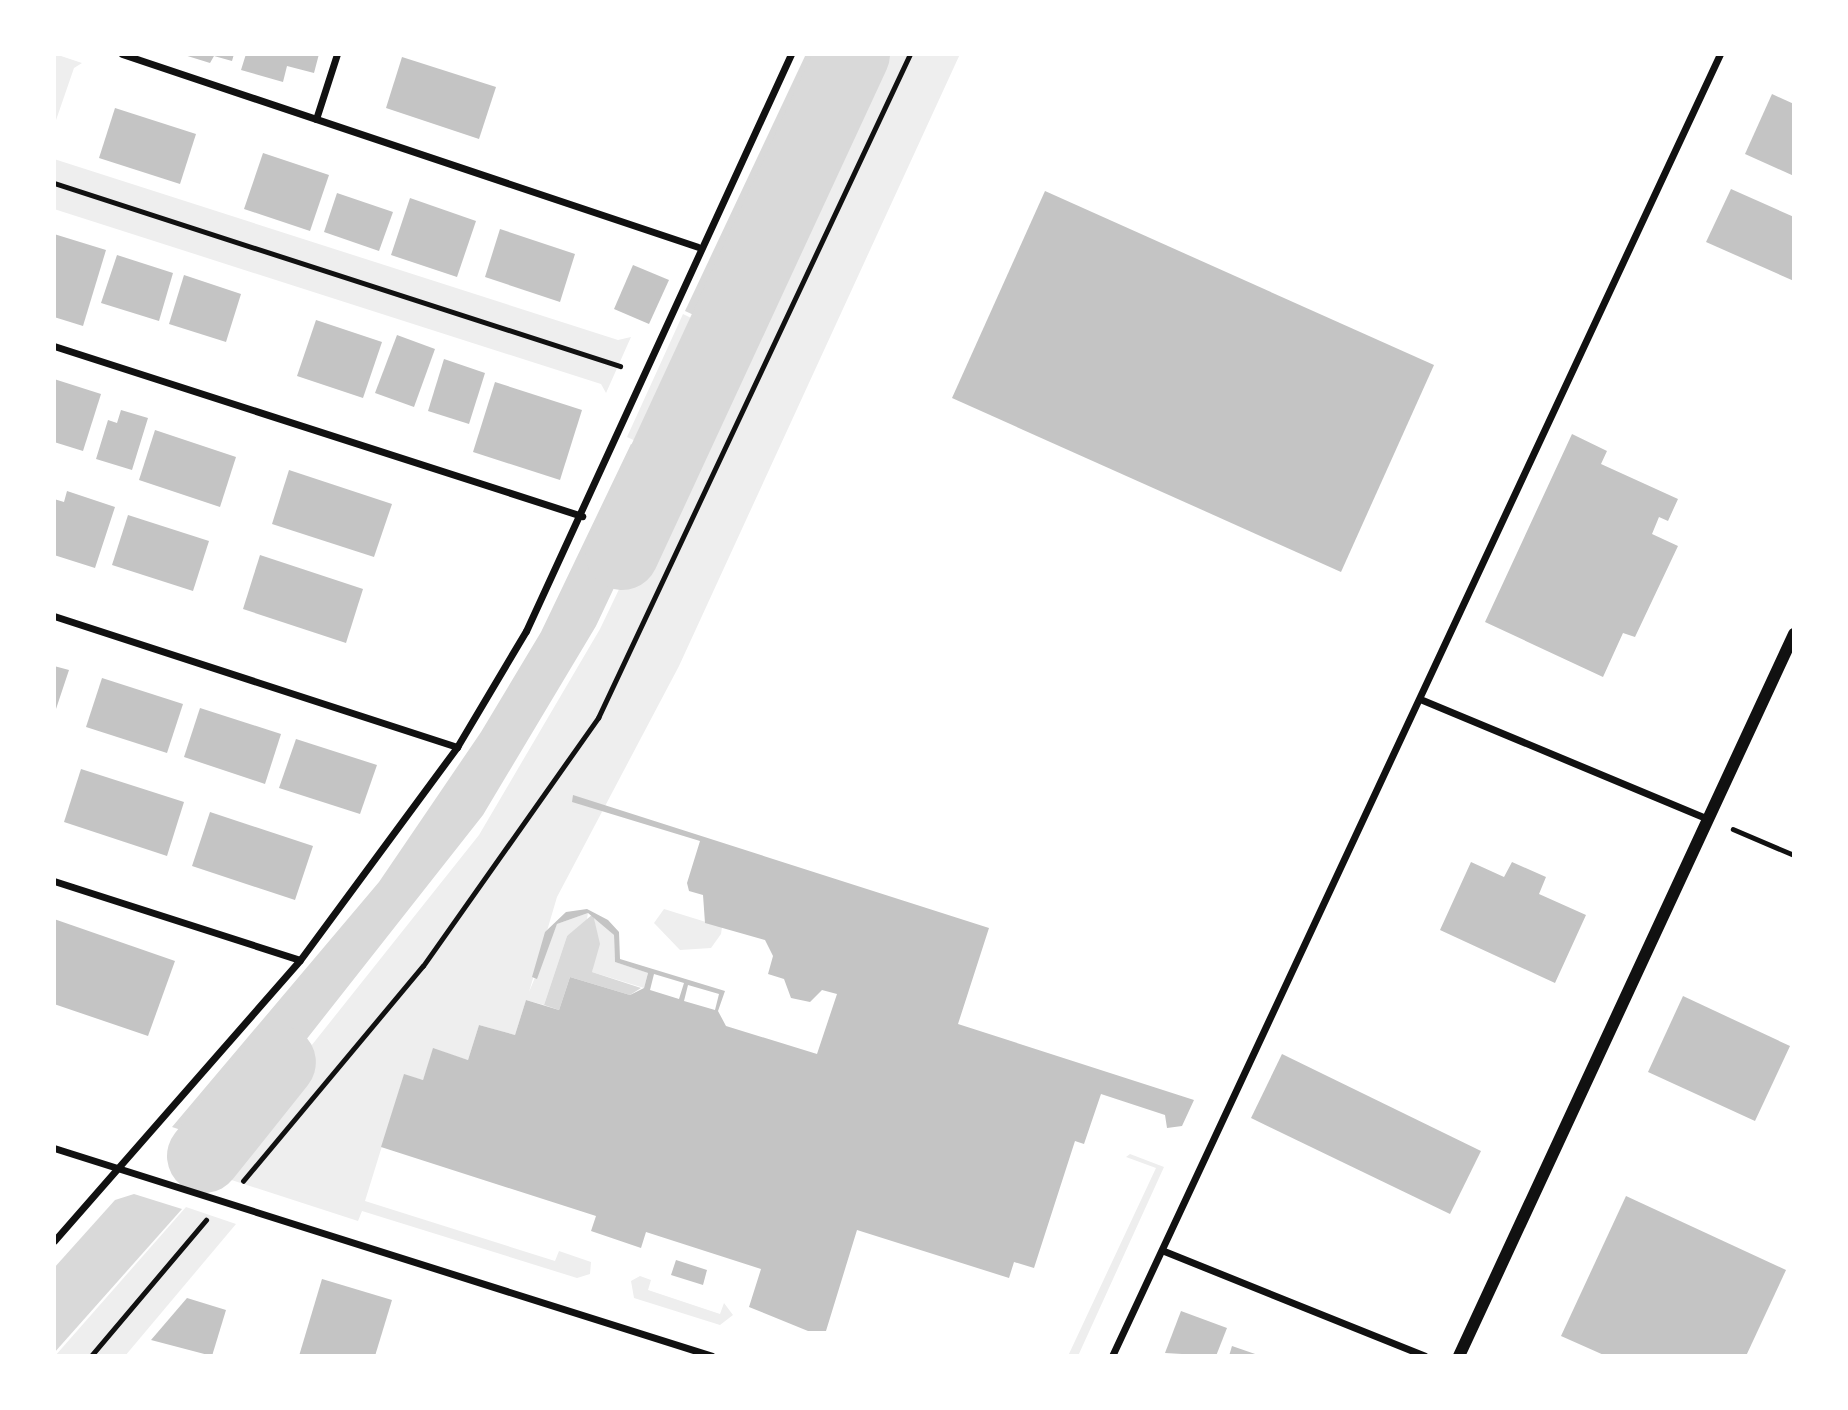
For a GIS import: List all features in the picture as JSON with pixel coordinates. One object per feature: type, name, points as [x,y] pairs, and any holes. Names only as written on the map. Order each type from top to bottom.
[{"type":"street","points":[[122,54],[698,247]]},
{"type":"street","points":[[316,119],[337,54]]},
{"type":"street","points":[[54,1241],[300,960],[457,747],[526,631],[582,516],[641,372],[791,54]]},
{"type":"street","points":[[1112,1356],[1164,1251],[1720,54]]},
{"type":"street","points":[[54,346],[582,516]]},
{"type":"street","points":[[54,616],[457,747]]},
{"type":"street","points":[[1459,1356],[1794,634]]},
{"type":"street","points":[[1420,699],[1708,819]]},
{"type":"street","points":[[54,881],[300,960]]},
{"type":"street","points":[[54,1148],[712,1356]]},
{"type":"street","points":[[1164,1251],[1425,1356]]},
{"type":"path","points":[[91,1356],[223,1200],[264,1163],[423,966],[598,718],[910,54]]},
{"type":"path","points":[[54,183],[641,372]]},
{"type":"path","points":[[1708,819],[1794,855]]},
{"type":"shaded area","points":[[55,54],[82,63],[74,68],[54,126]]},
{"type":"shaded area","points":[[806,54],[864,54],[733,333],[685,311]]},
{"type":"shaded area","points":[[874,54],[960,54],[679,666],[557,897],[529,992],[557,924],[588,913],[586,925],[567,936],[544,1005],[526,1000],[515,1035],[479,1025],[468,1060],[434,1049],[423,1080],[404,1075],[365,1201],[555,1261],[559,1251],[591,1262],[590,1274],[577,1278],[362,1211],[358,1221],[210,1173],[479,835],[600,629],[680,462],[627,437],[683,314],[742,343]]},
{"type":"shaded area","points":[[54,159],[618,340],[631,337],[606,393],[601,384],[54,209]]},
{"type":"shaded area","points":[[631,444],[673,463],[596,626],[483,815],[224,1144],[172,1127],[379,882],[481,732],[541,632]]},
{"type":"shaded area","points":[[664,909],[722,927],[721,934],[711,948],[680,950],[654,923]]},
{"type":"shaded area","points":[[593,914],[614,935],[615,962],[648,973],[644,988],[592,972],[598,939]]},
{"type":"shaded area","points":[[593,914],[600,944],[592,972],[641,988],[630,995],[570,977],[559,1010],[544,1005],[567,936]]},
{"type":"shaded area","points":[[1130,1154],[1164,1167],[1078,1356],[1068,1356],[1156,1168],[1126,1157]]},
{"type":"shaded area","points":[[134,1194],[182,1209],[54,1353],[54,1268],[115,1200]]},
{"type":"shaded area","points":[[186,1207],[236,1224],[125,1356],[55,1356]]},
{"type":"shaded area","points":[[640,1276],[651,1280],[648,1290],[720,1314],[724,1303],[733,1315],[720,1325],[634,1298],[631,1281]]},
{"type":"building","points":[[181,54],[234,54],[232,61],[214,56],[210,63]]},
{"type":"building","points":[[246,54],[319,54],[314,73],[287,66],[283,82],[241,70]]},
{"type":"building","points":[[402,57],[496,87],[479,139],[386,108]]},
{"type":"building","points":[[1772,94],[1794,104],[1794,176],[1745,154]]},
{"type":"building","points":[[115,108],[196,134],[180,184],[99,158]]},
{"type":"building","points":[[263,153],[329,175],[310,231],[244,209]]},
{"type":"building","points":[[1731,189],[1794,217],[1794,281],[1706,242]]},
{"type":"building","points":[[1045,191],[1434,365],[1341,572],[952,398]]},
{"type":"building","points":[[337,193],[393,212],[379,251],[324,232]]},
{"type":"building","points":[[410,198],[476,221],[457,277],[391,255]]},
{"type":"building","points":[[500,229],[575,254],[560,302],[485,277]]},
{"type":"building","points":[[54,234],[106,250],[83,326],[54,317]]},
{"type":"building","points":[[117,255],[173,273],[159,321],[101,303]]},
{"type":"building","points":[[633,265],[669,280],[649,324],[614,309]]},
{"type":"building","points":[[184,275],[241,294],[226,342],[169,324]]},
{"type":"building","points":[[316,320],[382,342],[363,398],[297,376]]},
{"type":"building","points":[[397,335],[435,349],[414,407],[375,393]]},
{"type":"building","points":[[444,359],[485,373],[469,424],[428,411]]},
{"type":"building","points":[[54,379],[101,394],[83,451],[54,442]]},
{"type":"building","points":[[495,382],[582,410],[560,480],[473,452]]},
{"type":"building","points":[[121,410],[148,418],[132,470],[96,459],[108,420],[117,423]]},
{"type":"building","points":[[155,430],[236,457],[220,507],[139,480]]},
{"type":"building","points":[[1572,434],[1607,451],[1601,464],[1678,499],[1668,521],[1659,517],[1652,534],[1678,546],[1635,637],[1623,633],[1603,677],[1485,622]]},
{"type":"building","points":[[289,470],[392,504],[374,557],[272,524]]},
{"type":"building","points":[[67,491],[115,507],[95,568],[54,555],[54,499],[64,502]]},
{"type":"building","points":[[128,515],[209,541],[193,591],[112,565]]},
{"type":"building","points":[[260,555],[363,589],[346,643],[243,609]]},
{"type":"building","points":[[54,666],[69,670],[55,712],[54,712]]},
{"type":"building","points":[[102,678],[183,704],[167,753],[86,727]]},
{"type":"building","points":[[200,708],[281,734],[265,784],[184,757]]},
{"type":"building","points":[[296,739],[377,765],[360,814],[279,788]]},
{"type":"building","points":[[81,769],[184,802],[167,856],[64,822]]},
{"type":"building","points":[[573,795],[989,928],[958,1024],[1194,1100],[1182,1126],[1167,1128],[1165,1115],[1101,1094],[1084,1144],[1075,1141],[1034,1268],[1014,1262],[1009,1278],[857,1230],[826,1331],[808,1331],[749,1307],[761,1269],[646,1232],[641,1248],[591,1231],[596,1216],[381,1147],[404,1074],[423,1080],[433,1048],[468,1060],[479,1025],[515,1035],[526,1000],[559,1010],[570,977],[630,995],[644,988],[648,973],[615,962],[614,935],[588,913],[557,924],[537,979],[532,977],[545,932],[566,912],[587,909],[608,920],[619,932],[620,959],[725,991],[718,1011],[726,1026],[817,1054],[837,994],[822,990],[810,1002],[791,998],[784,979],[768,974],[773,956],[765,940],[705,923],[703,895],[689,891],[687,883],[700,841],[572,802]],"holes":[[[654,974],[684,983],[679,999],[650,990]],[[688,985],[719,994],[715,1010],[684,1001]]]},
{"type":"building","points":[[210,812],[313,846],[295,900],[192,866]]},
{"type":"building","points":[[1471,862],[1504,877],[1512,862],[1546,877],[1539,894],[1586,915],[1555,983],[1440,930]]},
{"type":"building","points":[[54,919],[175,961],[148,1036],[54,1004]]},
{"type":"building","points":[[1683,996],[1790,1046],[1755,1121],[1648,1072]]},
{"type":"building","points":[[1282,1054],[1481,1151],[1450,1214],[1251,1118]]},
{"type":"building","points":[[1626,1196],[1786,1270],[1746,1356],[1606,1356],[1561,1336]]},
{"type":"building","points":[[676,1260],[707,1270],[703,1285],[671,1275]]},
{"type":"building","points":[[322,1279],[392,1300],[375,1356],[299,1356]]},
{"type":"building","points":[[187,1298],[226,1310],[212,1356],[151,1340]]},
{"type":"building","points":[[1181,1311],[1227,1328],[1216,1356],[1165,1353]]},
{"type":"building","points":[[1232,1346],[1258,1355],[1258,1356],[1229,1356]]},
{"type":"waterway","points":[[622,553],[853,54]]},
{"type":"waterway","points":[[204,1156],[279,1062]]}]
